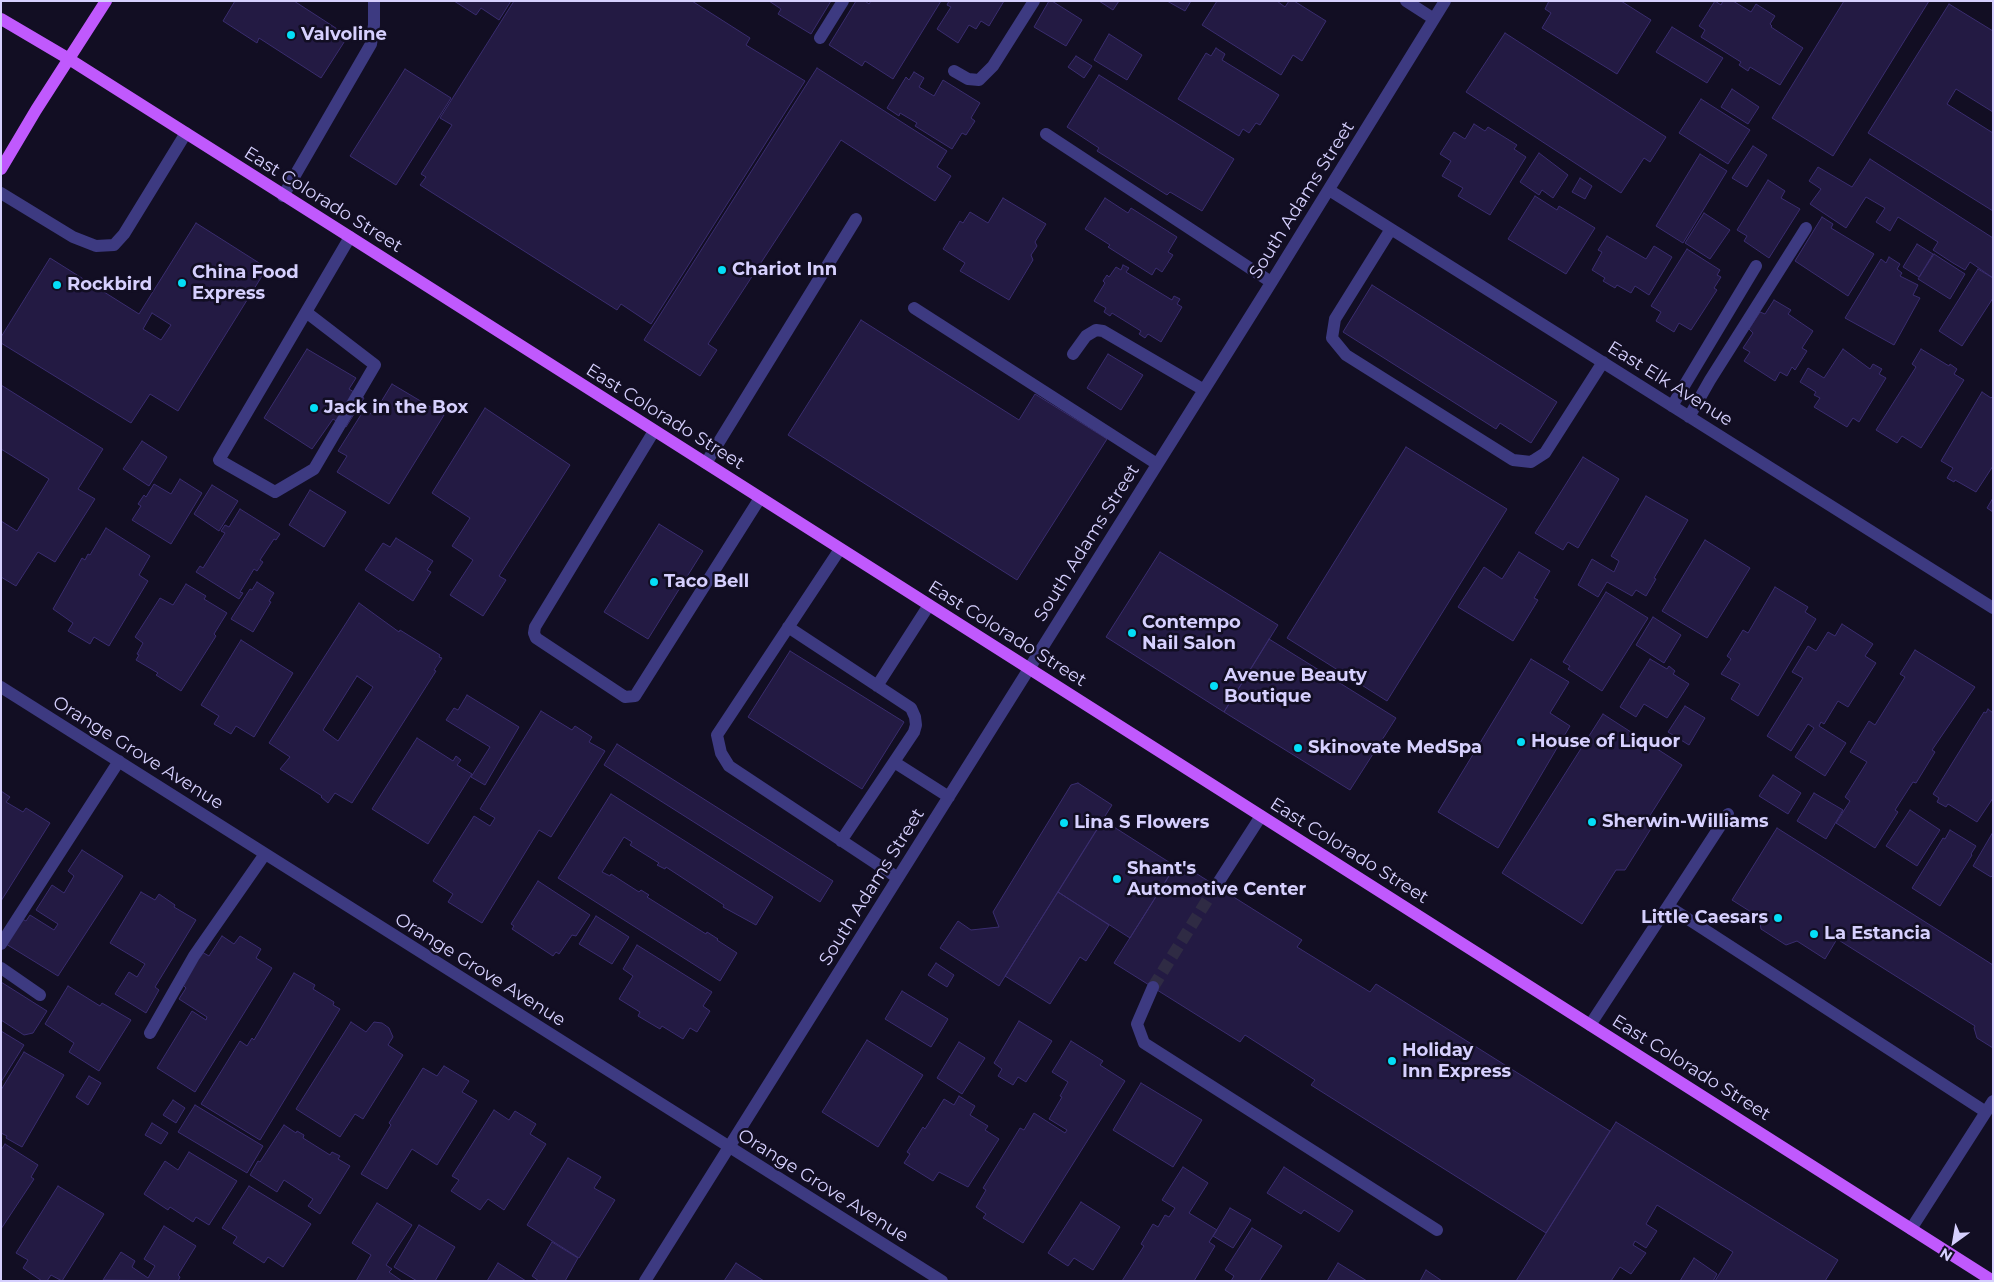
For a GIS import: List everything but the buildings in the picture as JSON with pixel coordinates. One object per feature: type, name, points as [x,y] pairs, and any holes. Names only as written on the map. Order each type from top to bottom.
[{"type":"main road","points":[[1,169],[106,1]]},
{"type":"main road","name":"East Colorado Street","points":[[1,19],[69,59],[350,237],[1911,1229],[1975,1276],[1992,1281]]},
{"type":"street","points":[[283,196],[371,44],[374,25],[374,1]]},
{"type":"street","points":[[820,38],[843,1]]},
{"type":"street","points":[[954,70],[968,79],[979,80],[993,66],[1034,1]]},
{"type":"street","points":[[1406,1],[1434,19]]},
{"type":"street","name":"South Adams Street","points":[[645,1281],[1329,190],[1445,1]]},
{"type":"street","points":[[1,193],[73,237],[96,246],[114,245],[124,234],[186,134]]},
{"type":"street","points":[[1046,134],[1271,282]]},
{"type":"street","name":"East Elk Avenue","points":[[1329,190],[1993,608]]},
{"type":"street","points":[[706,463],[856,219]]},
{"type":"street","points":[[1689,417],[1710,380],[1806,228]]},
{"type":"street","points":[[1391,229],[1335,319],[1332,338],[1346,355],[1513,460],[1531,462],[1545,453],[1603,362]]},
{"type":"street","points":[[306,312],[375,365],[314,469],[275,492],[219,460],[350,237]]},
{"type":"street","points":[[1672,406],[1756,266]]},
{"type":"street","points":[[914,308],[1157,464]]},
{"type":"street","points":[[1073,354],[1086,336],[1096,330],[1103,331],[1204,390]]},
{"type":"street","points":[[654,431],[535,627],[534,633],[536,638],[625,697],[635,696],[760,498]]},
{"type":"street","points":[[840,549],[717,735],[721,753],[729,766],[898,878]]},
{"type":"street","points":[[877,686],[929,605]]},
{"type":"street","points":[[788,627],[911,708],[916,725],[914,732],[841,841]]},
{"type":"street","name":"Orange Grove Avenue","points":[[1,687],[942,1281]]},
{"type":"street","points":[[1,944],[119,761]]},
{"type":"street","points":[[894,762],[949,797]]},
{"type":"street","points":[[1590,1025],[1728,814]]},
{"type":"street","points":[[1216,886],[1261,816]]},
{"type":"street","points":[[150,1033],[194,956],[264,854]]},
{"type":"street","points":[[1668,906],[1986,1112]]},
{"type":"street","points":[[1,968],[40,994]]},
{"type":"street","points":[[1152,987],[1138,1024],[1144,1043],[1437,1230]]},
{"type":"street","points":[[1911,1229],[1993,1101]]},
{"type":"tunnel","points":[[1153,987],[1216,886]]},
{"type":"place","name":"Valvoline","points":[[291,35]]},
{"type":"place","name":"Chariot Inn","points":[[722,270]]},
{"type":"place","name":"China Food Express","points":[[182,283]]},
{"type":"place","name":"Rockbird","points":[[57,285]]},
{"type":"place","name":"Jack in the Box","points":[[314,408]]},
{"type":"place","name":"Taco Bell","points":[[654,582]]},
{"type":"place","name":"Contempo Nail Salon","points":[[1132,633]]},
{"type":"place","name":"Avenue Beauty Boutique","points":[[1214,686]]},
{"type":"place","name":"House of Liquor","points":[[1521,742]]},
{"type":"place","name":"Skinovate MedSpa","points":[[1298,748]]},
{"type":"place","name":"Sherwin-Williams","points":[[1592,822]]},
{"type":"place","name":"Lina S Flowers","points":[[1064,823]]},
{"type":"place","name":"Shant's Automotive Center","points":[[1117,879]]},
{"type":"place","name":"Little Caesars","points":[[1778,918]]},
{"type":"place","name":"La Estancia","points":[[1814,934]]},
{"type":"place","name":"Holiday Inn Express","points":[[1392,1061]]}]
